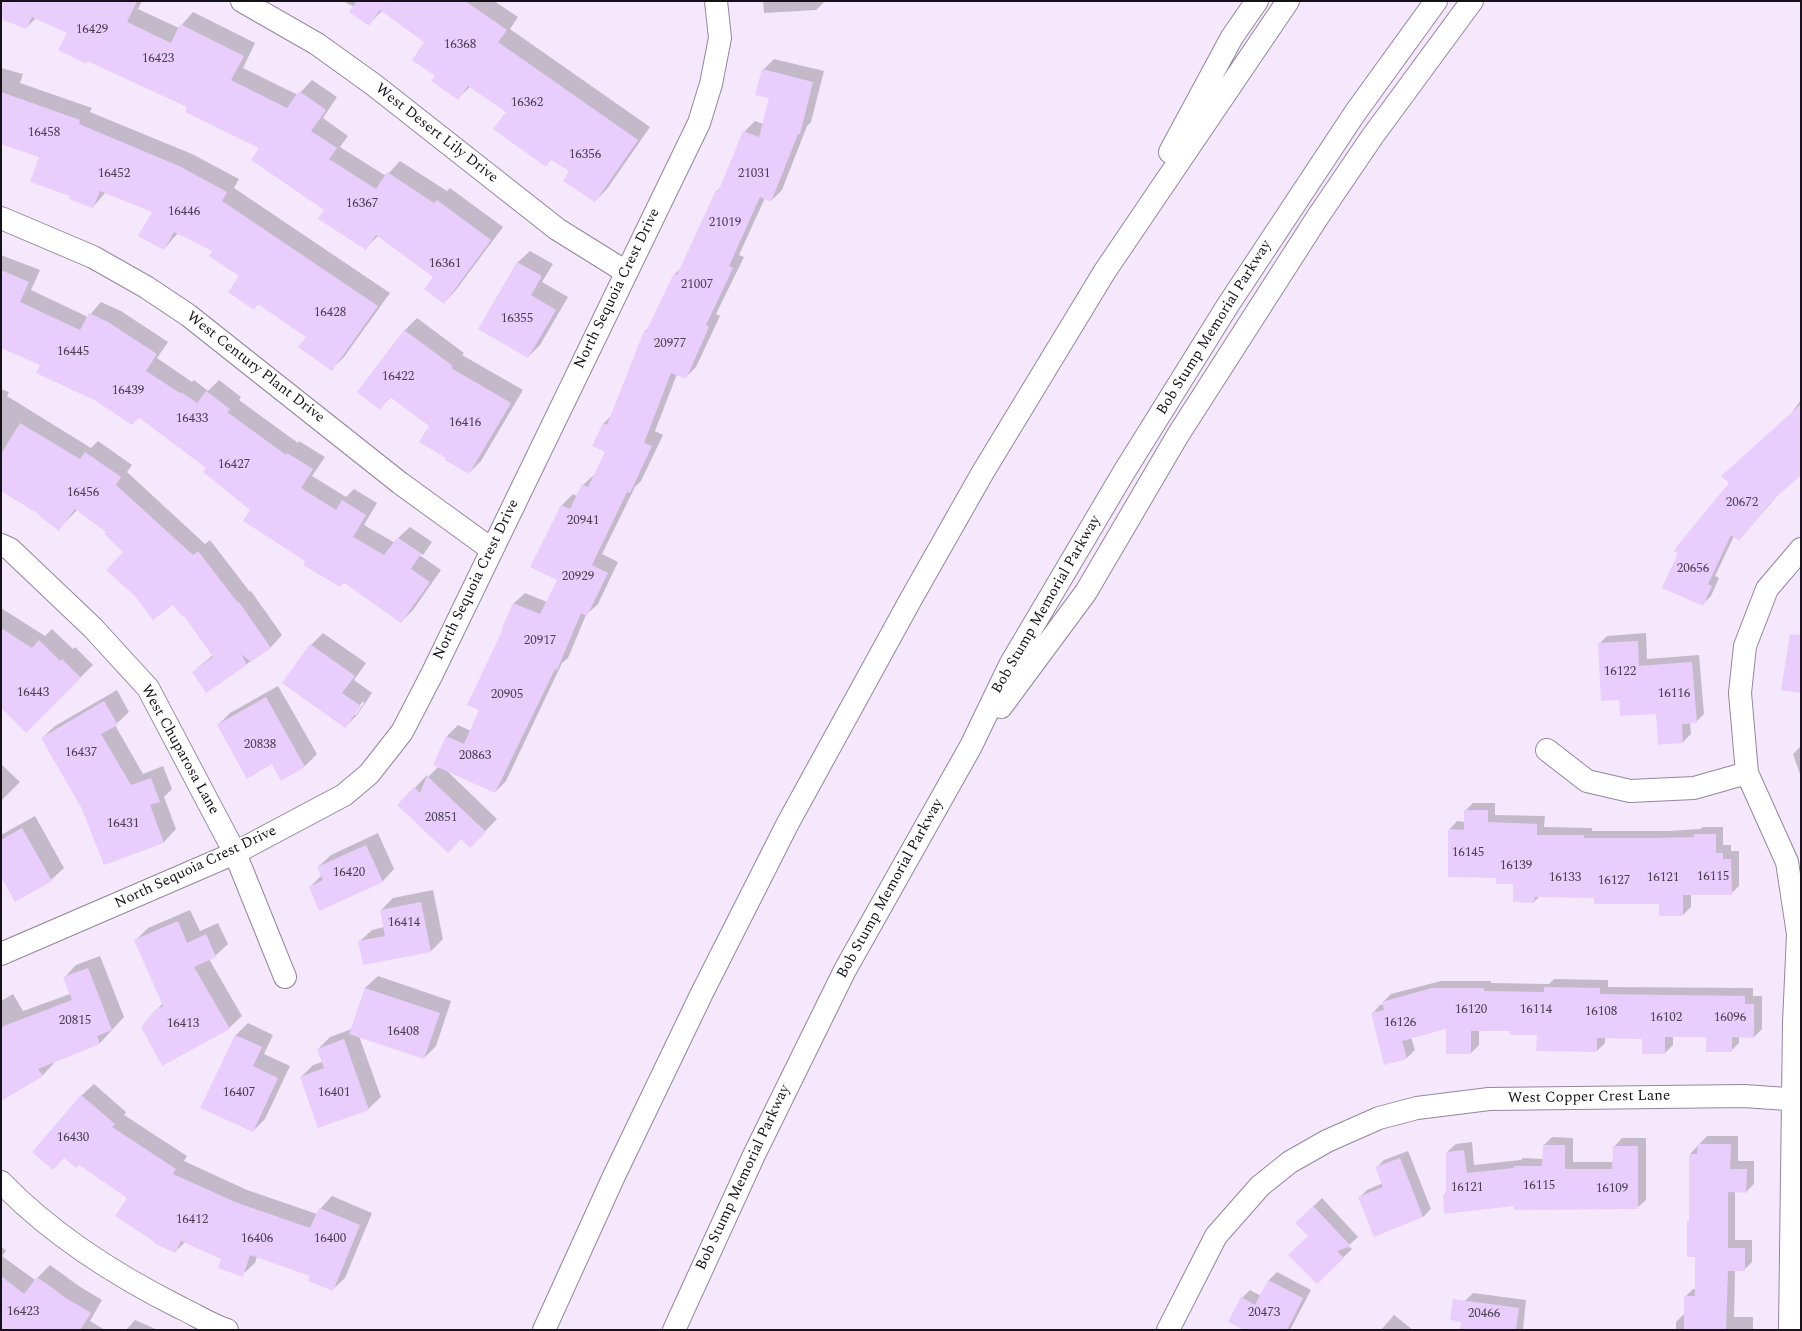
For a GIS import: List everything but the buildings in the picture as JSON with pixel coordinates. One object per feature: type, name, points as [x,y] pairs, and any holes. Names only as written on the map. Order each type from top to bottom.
[{"type":"main road","name":"West Desert Lily Drive","points":[[242,1],[317,44],[374,85],[557,229],[626,272]]},
{"type":"main road","name":"North Sequoia Crest Drive","points":[[1,954],[235,853],[344,795],[368,774],[402,732],[432,674],[491,549],[700,123],[711,84],[720,38],[716,1]]},
{"type":"main road","points":[[544,1330],[614,1176],[695,1007],[788,823],[983,472],[1105,271],[1232,37],[1257,1]]},
{"type":"main road","points":[[1105,271],[1288,1]]},
{"type":"main road","name":"Bob Stump Memorial Parkway","points":[[674,1330],[754,1155],[845,970],[971,746],[1011,663],[1124,472],[1228,305],[1355,113],[1436,1]]},
{"type":"main road","points":[[971,746],[1086,592],[1178,435],[1317,218],[1372,137],[1472,1]]},
{"type":"main road","name":"West Century Plant Drive","points":[[1,218],[93,257],[146,287],[188,315],[400,483],[491,549]]},
{"type":"main road","name":"West Chuparosa Lane","points":[[1,545],[10,549],[93,628],[148,688],[235,853],[285,977]]},
{"type":"main road","points":[[1790,1330],[1797,1100],[1794,1023],[1798,934],[1787,862],[1747,773],[1740,693],[1745,646],[1767,589],[1801,549]]},
{"type":"main road","points":[[1547,750],[1587,781],[1630,791],[1694,788],[1747,773]]},
{"type":"main road","name":"West Copper Crest Lane","points":[[1168,1330],[1216,1236],[1260,1186],[1290,1162],[1327,1141],[1379,1118],[1417,1108],[1489,1099],[1744,1096],[1797,1100]]},
{"type":"main road","points":[[1,1182],[46,1223],[91,1257],[140,1287],[227,1330]]}]
